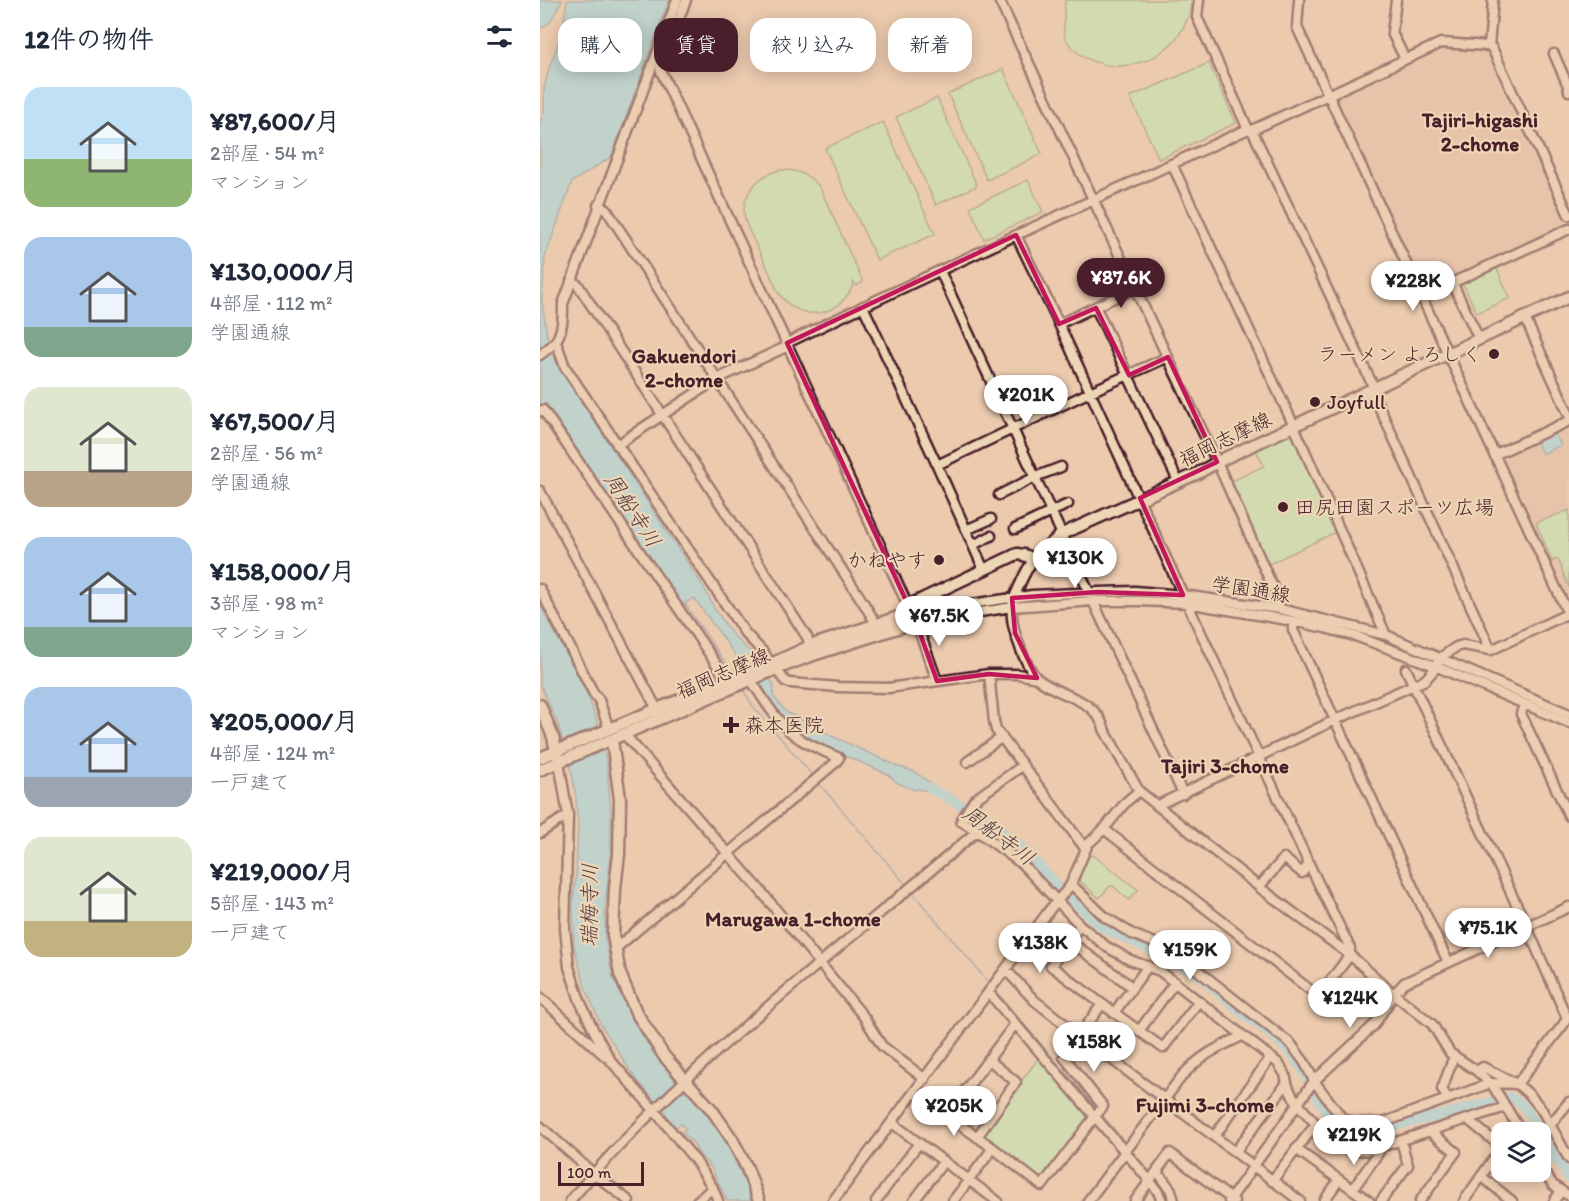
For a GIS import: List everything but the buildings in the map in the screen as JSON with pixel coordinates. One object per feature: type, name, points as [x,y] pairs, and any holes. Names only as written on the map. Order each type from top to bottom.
[{"type":"main road","name":"福岡志摩線","points":[[540,770],[557,757],[730,684],[751,680],[772,666],[912,614],[984,570],[1017,554],[1034,559],[1062,534],[1198,473],[1569,297]]},
{"type":"main road","name":"福岡志摩線","points":[[812,651],[876,624],[912,614]]},
{"type":"main road","points":[[730,684],[772,666]]},
{"type":"main road","points":[[540,705],[553,737],[557,757]]},
{"type":"main road","name":"福岡志摩線","points":[[611,734],[625,735],[657,715]]},
{"type":"main road","points":[[611,734],[620,799],[619,854],[613,935],[620,974],[636,1012],[664,1056],[712,1110],[732,1139],[747,1168],[759,1201]]},
{"type":"main road","name":"福岡志摩線","points":[[540,758],[557,757]]},
{"type":"street","points":[[540,355],[555,342],[560,331],[563,304],[571,281],[677,0]]},
{"type":"street","points":[[686,0],[660,69],[912,614],[937,681]]},
{"type":"street","points":[[999,0],[1217,462],[1278,598],[1280,609]]},
{"type":"street","points":[[1199,0],[1197,16],[1372,389],[1491,650]]},
{"type":"street","points":[[1158,805],[1335,720],[1414,686],[1425,680],[1449,651],[1463,645],[1491,650],[1569,614],[1297,27],[1299,0]]},
{"type":"street","points":[[1396,0],[1392,33],[1405,60]]},
{"type":"street","points":[[1489,46],[1493,0]]},
{"type":"street","points":[[617,445],[717,379],[863,306],[1441,43],[1492,48],[1569,215]]},
{"type":"street","points":[[1554,54],[1569,92]]},
{"type":"street","points":[[1172,164],[1294,426],[1386,635]]},
{"type":"street","points":[[598,206],[606,209],[876,624]]},
{"type":"street","points":[[1421,297],[1569,229]]},
{"type":"street","points":[[1016,235],[1308,864],[1350,948],[1350,955],[1321,993],[1314,993],[1104,829]]},
{"type":"street","points":[[940,271],[1089,592]]},
{"type":"street","points":[[571,281],[578,285],[807,637],[812,651]]},
{"type":"street","points":[[1452,282],[1479,339]]},
{"type":"street","points":[[1059,324],[1136,288]]},
{"type":"street","points":[[863,306],[984,570]]},
{"type":"street","points":[[1096,308],[1178,481]]},
{"type":"street","points":[[1525,318],[1569,415]]},
{"type":"street","points":[[555,342],[565,367],[617,445],[745,633],[785,681],[838,687],[888,688],[989,674],[1018,674],[1036,678],[1050,687],[1079,699],[1095,711],[1102,720],[1105,731],[1139,791],[1259,887],[1350,955],[1432,1024],[1450,1053],[1477,1071],[1492,1085],[1515,1122]]},
{"type":"street","points":[[937,465],[1168,357]]},
{"type":"street","points":[[540,411],[543,410],[730,684]]},
{"type":"street","points":[[1494,455],[1569,422]]},
{"type":"street","points":[[999,495],[1061,467]]},
{"type":"street","points":[[540,491],[657,715]]},
{"type":"street","points":[[1015,528],[1068,504]]},
{"type":"street","points":[[966,531],[991,519]]},
{"type":"street","points":[[973,545],[991,536]]},
{"type":"street","points":[[1034,559],[1024,574],[1013,602],[1015,633],[1024,658],[1036,678]]},
{"type":"street","points":[[540,589],[598,700],[611,734]]},
{"type":"street","name":"学園通線","points":[[1013,602],[1032,595],[1135,591],[1185,599],[1358,637],[1438,662],[1569,714]]},
{"type":"street","name":"学園通線","points":[[912,614],[1013,602],[1185,599],[1280,609],[1386,635],[1524,704],[1569,723]]},
{"type":"street","points":[[1093,601],[1183,794]]},
{"type":"street","points":[[1293,621],[1293,630],[1448,962]]},
{"type":"street","points":[[1070,885],[1105,917],[1132,934],[1172,950],[1291,1044],[1305,1063],[1314,1082],[1342,1118],[1354,1123],[1382,1123],[1492,1085],[1517,1084],[1567,1018],[1406,669]]},
{"type":"street","points":[[989,674],[996,730],[1085,848]]},
{"type":"street","points":[[615,949],[839,758],[798,738],[790,731],[751,680]]},
{"type":"street","points":[[1524,704],[1521,714],[1569,816]]},
{"type":"street","points":[[625,735],[729,854],[864,1017],[882,1046],[925,1079]]},
{"type":"street","points":[[967,762],[1002,737]]},
{"type":"street","points":[[557,757],[568,815],[565,928],[569,967],[580,1001],[611,1061]]},
{"type":"street","points":[[1022,766],[974,800],[961,821],[1022,864],[1080,925],[1119,954],[1160,971],[1270,1058],[1282,1069],[1288,1089],[1298,1104],[1329,1139],[1340,1147],[1346,1150],[1362,1151],[1378,1148],[1506,1106]]},
{"type":"street","points":[[833,1201],[1070,885],[1085,848],[1126,802],[1139,791]]},
{"type":"street","points":[[540,833],[568,815]]},
{"type":"street","points":[[570,1201],[593,1173],[654,1110],[730,1040],[977,831]]},
{"type":"street","points":[[1259,887],[1284,858],[1302,873],[1308,864]]},
{"type":"street","points":[[1135,1201],[1170,1153],[1231,1200],[1314,1082],[1374,1025],[1404,983],[1569,907]]},
{"type":"street","points":[[1080,925],[1051,966],[1163,1048],[1199,1001]]},
{"type":"street","points":[[1068,940],[1132,987]]},
{"type":"street","points":[[1114,1012],[1148,966]]},
{"type":"street","points":[[1006,970],[1034,1000],[1300,1201]]},
{"type":"street","points":[[1139,1031],[1175,982]]},
{"type":"street","points":[[989,993],[1150,1182],[1162,1201]]},
{"type":"street","points":[[540,997],[611,1061],[654,1110],[695,1160],[713,1188],[718,1201]]},
{"type":"street","points":[[915,1093],[1042,1186],[1103,1106],[1064,1056],[1102,1004]]},
{"type":"street","points":[[946,1116],[1015,1023]]},
{"type":"street","points":[[1088,1201],[1164,1099],[1194,1063],[1216,1048],[1242,1036]]},
{"type":"street","points":[[1448,1099],[1442,1089],[1454,1056]]},
{"type":"street","points":[[1214,1137],[1270,1058]]},
{"type":"street","points":[[977,1137],[1016,1082],[989,1060]]},
{"type":"street","points":[[1477,1071],[1483,1067],[1517,1084],[1530,1095],[1548,1122]]},
{"type":"street","points":[[1235,1152],[1287,1083]]},
{"type":"street","points":[[1551,1124],[1569,1102]]},
{"type":"street","points":[[1464,1201],[1501,1149],[1467,1119]]},
{"type":"street","points":[[892,1123],[995,1200]]},
{"type":"street","points":[[1272,1180],[1316,1124]]},
{"type":"street","points":[[540,1126],[629,1201]]},
{"type":"street","points":[[1551,1127],[1569,1159]]},
{"type":"street","points":[[1420,1201],[1456,1152],[1429,1131]]},
{"type":"street","points":[[1382,1201],[1408,1165],[1401,1141]]},
{"type":"street","points":[[876,1201],[918,1143]]},
{"type":"street","points":[[953,1201],[993,1148]]},
{"type":"street","points":[[1353,1189],[1379,1152],[1378,1148]]},
{"type":"street","points":[[1296,1149],[1369,1201]]},
{"type":"street","points":[[914,1201],[944,1161]]},
{"type":"street","points":[[1157,1171],[1171,1190],[1174,1201]]},
{"type":"street","points":[[1481,1176],[1511,1201]]},
{"type":"street","points":[[1324,1201],[1339,1180]]},
{"type":"street","points":[[1551,1182],[1569,1197]]},
{"type":"street","points":[[696,1201],[713,1188]]},
{"type":"street","points":[[1554,1201],[1561,1191]]},
{"type":"highlighted area","points":[[1016,235],[1059,324],[1096,308],[1129,375],[1168,357],[1217,462],[1140,498],[1183,595],[1098,592],[1012,598],[1015,633],[1037,678],[989,674],[937,681],[916,622],[787,343]]},
{"type":"shaded area","points":[[1443,48],[1488,52],[1568,223],[1424,289],[1335,98]]},
{"type":"shaded area","points":[[1569,423],[1569,609],[1497,456]]},
{"type":"shaded area","points":[[540,717],[550,745],[540,749]]},
{"type":"green space","points":[[1065,0],[1192,0],[1183,27],[1169,45],[1148,60],[1118,66],[1087,58],[1071,46],[1064,33]]},
{"type":"green space","points":[[1209,63],[1236,123],[1159,159],[1130,97]]},
{"type":"green space","points":[[1003,69],[1042,154],[987,180],[948,94]]},
{"type":"green space","points":[[937,98],[977,186],[936,205],[896,117]]},
{"type":"green space","points":[[883,122],[935,234],[877,260],[825,148]]},
{"type":"green space","points":[[780,170],[801,173],[819,186],[863,282],[856,286],[854,282],[848,294],[830,310],[808,313],[787,303],[778,292],[747,226],[745,202],[752,187],[765,176]]},
{"type":"green space","points":[[1028,180],[1043,212],[984,239],[970,207]]},
{"type":"green space","points":[[1496,267],[1510,298],[1477,313],[1462,282]]},
{"type":"green space","name":"田尻田園スポーツ広場","points":[[1292,433],[1338,531],[1267,565],[1228,483],[1264,466],[1256,450]]},
{"type":"green space","points":[[1569,510],[1569,588],[1558,559],[1552,561],[1536,523]]},
{"type":"green space","points":[[1093,855],[1138,890],[1129,900],[1113,886],[1110,886],[1099,898],[1078,879],[1089,856]]},
{"type":"green space","points":[[1041,1055],[1094,1116],[1042,1183],[980,1136]]},
{"type":"water","points":[[540,0],[562,0],[550,22],[540,29]]},
{"type":"water","points":[[567,0],[669,0],[662,18],[654,18],[654,41],[611,157],[572,182],[545,257],[542,301],[547,336],[557,365],[703,586],[731,633],[756,655],[774,686],[773,696],[786,712],[834,737],[899,767],[913,771],[941,792],[940,797],[928,791],[915,790],[898,783],[887,774],[835,753],[798,735],[784,722],[694,598],[679,607],[655,565],[546,403],[540,404],[540,123],[544,111],[544,88],[550,65],[558,44],[558,72],[642,72],[642,18],[564,18]]},
{"type":"water","points":[[1555,434],[1561,445],[1542,454],[1537,442]]},
{"type":"water","name":"瑞梅寺川","points":[[540,605],[587,693],[596,718],[607,764],[611,852],[605,908],[605,938],[613,978],[633,1020],[653,1051],[674,1079],[697,1101],[696,1103],[724,1137],[751,1201],[727,1201],[711,1167],[682,1132],[686,1129],[681,1124],[675,1128],[667,1122],[668,1117],[665,1112],[633,1075],[601,1025],[585,987],[574,946],[573,901],[578,823],[576,798],[558,724],[540,684]]},
{"type":"waterway","points":[[685,604],[733,674]]},
{"type":"waterway","points":[[742,688],[753,706],[814,777]]},
{"type":"waterway","points":[[817,781],[908,887]]},
{"type":"waterway","name":"周船寺川","points":[[930,788],[989,821],[1023,848],[1101,927],[1177,962],[1204,980],[1248,1018],[1261,1026],[1289,1051],[1301,1067],[1326,1112],[1337,1122],[1351,1128],[1365,1130],[1438,1116],[1509,1097],[1524,1107],[1534,1122]]},
{"type":"waterway","points":[[911,891],[989,983]]},
{"type":"waterway","points":[[994,989],[1096,1108]]},
{"type":"waterway","points":[[1101,1114],[1127,1145]]},
{"type":"waterway","points":[[1130,1149],[1150,1173]]},
{"type":"waterway","name":"周船寺川","points":[[1551,1150],[1569,1178]]},
{"type":"waterway","points":[[1155,1179],[1169,1201]]},
{"type":"place","name":"ラーメン よろしく","points":[[1494,354]]},
{"type":"place","name":"Joyfull","points":[[1315,402]]},
{"type":"place","name":"田尻田園スポーツ広場","points":[[1283,507]]},
{"type":"place","name":"かねやす","points":[[939,560]]},
{"type":"place","name":"森本医院","points":[[731,725]]},
{"type":"district","name":"Tajiri-higashi 2-chome","points":[[1480,131]]},
{"type":"district","name":"Gakuendori 2-chome","points":[[684,367]]},
{"type":"district","name":"Tajiri 3-chome","points":[[1225,765]]},
{"type":"district","name":"Marugawa 1-chome","points":[[793,918]]},
{"type":"district","name":"Fujimi 3-chome","points":[[1205,1104]]}]
